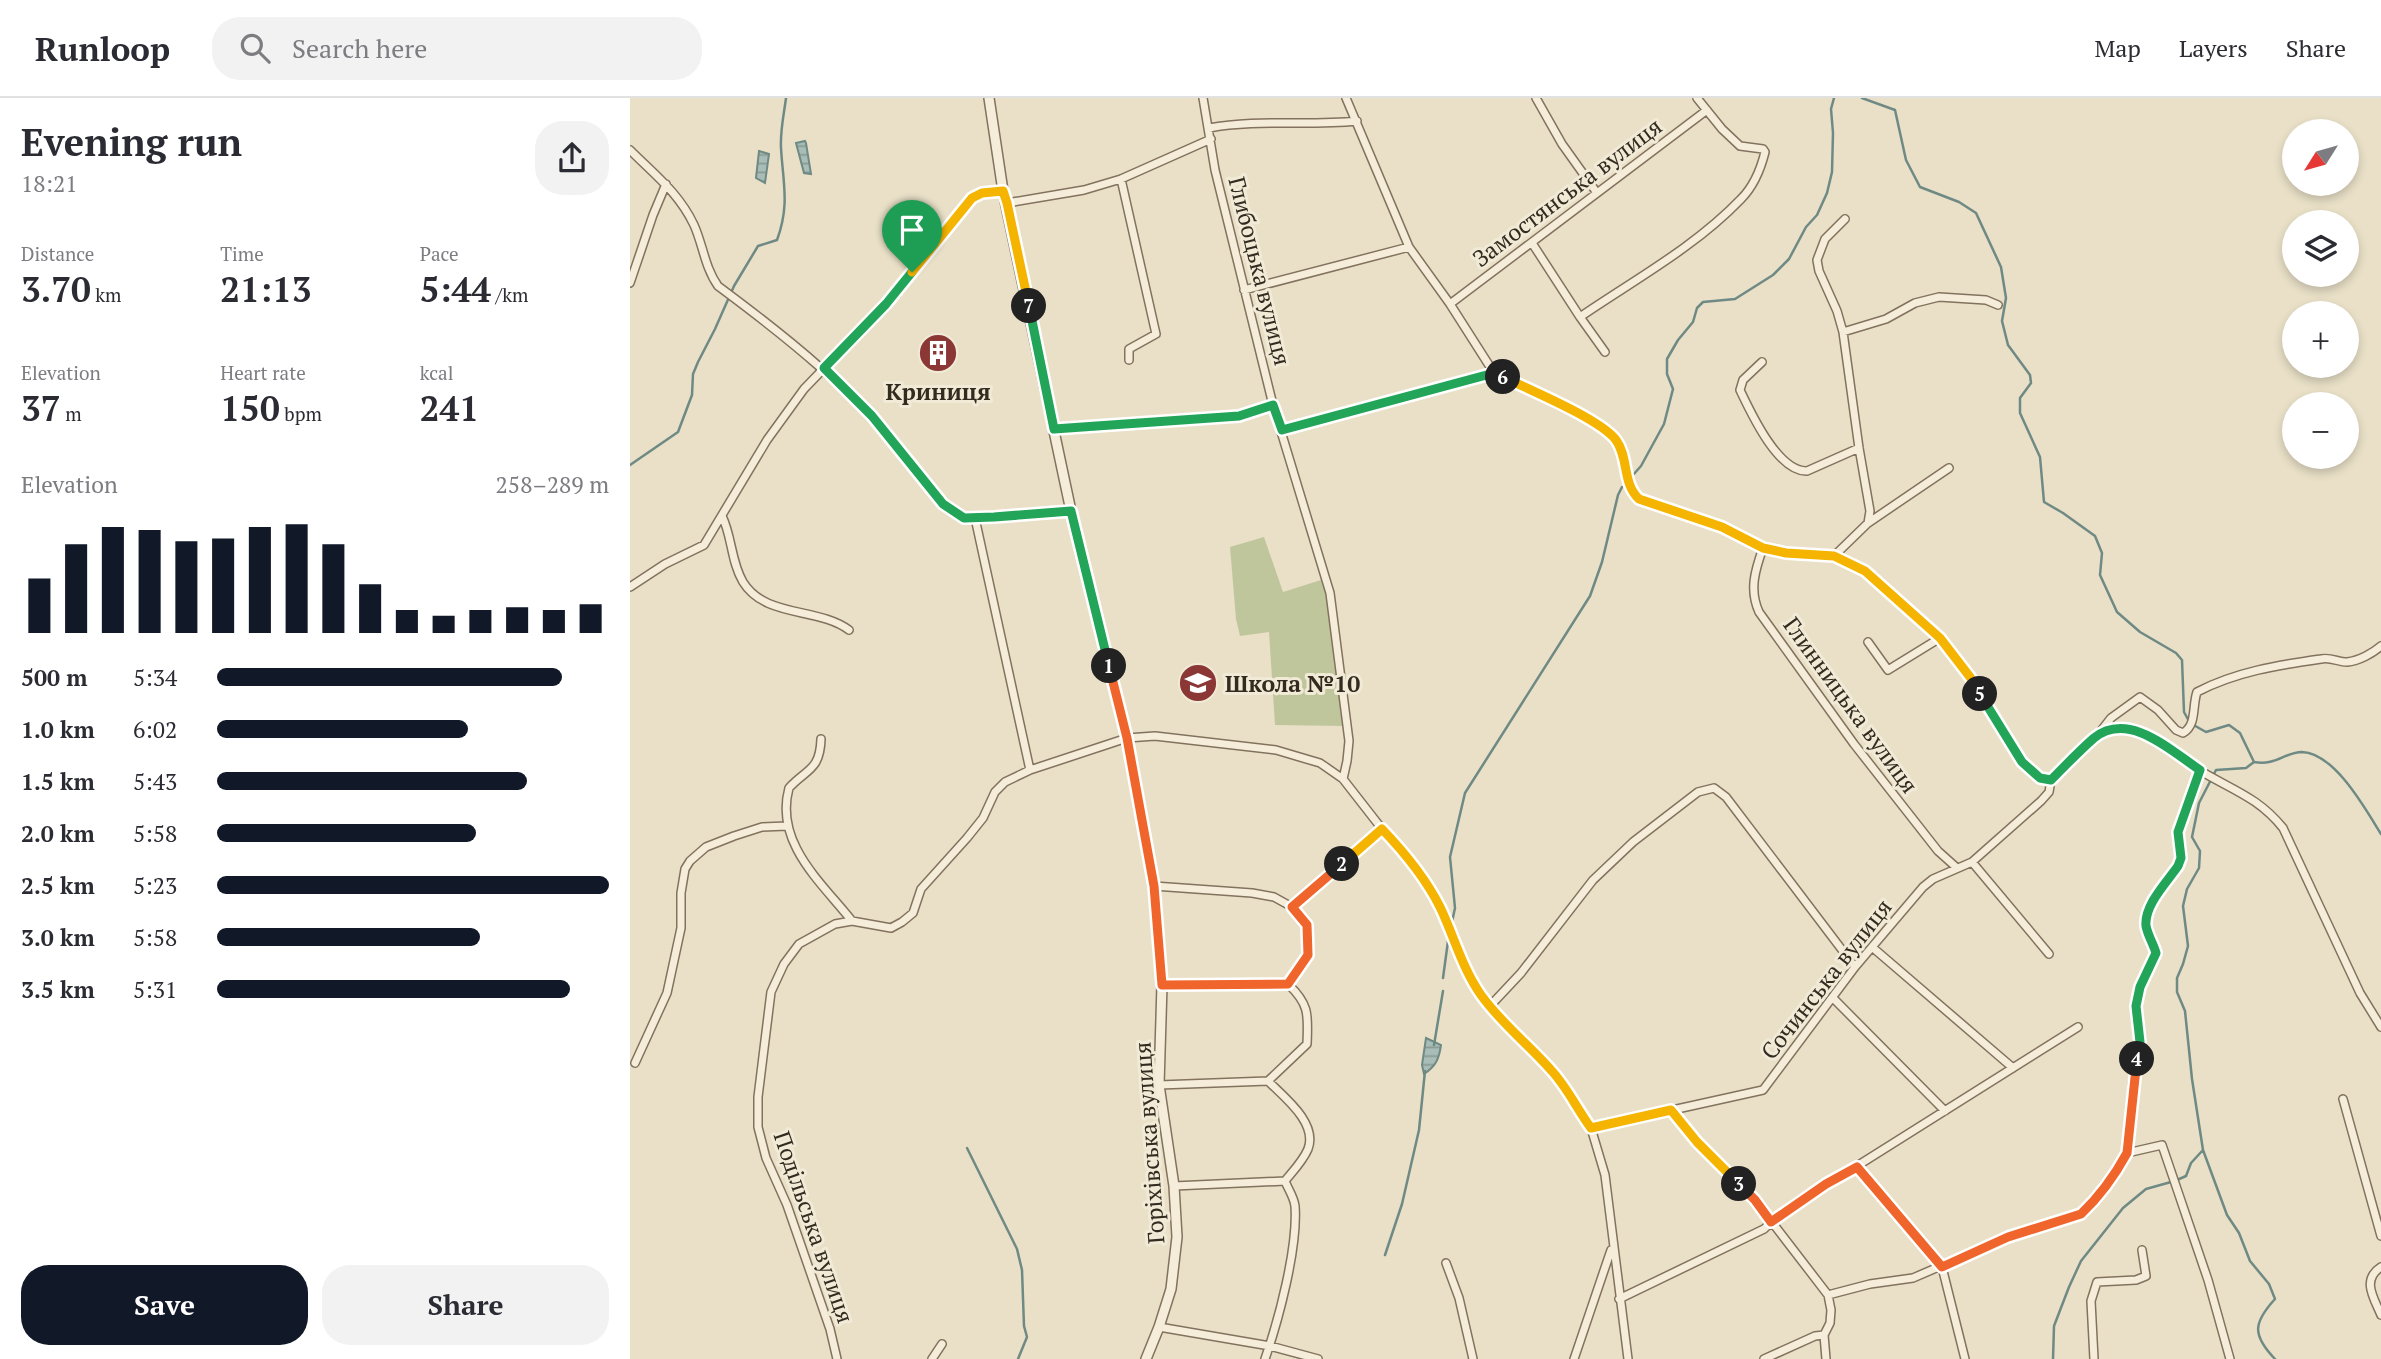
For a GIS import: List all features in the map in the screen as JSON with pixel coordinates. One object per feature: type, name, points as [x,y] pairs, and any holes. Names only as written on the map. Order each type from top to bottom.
[{"type":"street","name":"Горіхівська вулиця","points":[[989,98],[1003,191],[1071,511],[1127,738],[1154,886],[1162,985],[1159,1085],[1174,1186],[1177,1237],[1174,1275],[1159,1327],[1146,1359]]},
{"type":"street","name":"Глибоцька вулиця","points":[[1203,98],[1215,170],[1273,405],[1330,593],[1349,741],[1343,779]]},
{"type":"street","points":[[1346,98],[1409,247],[1450,304],[1494,373],[1603,427],[1617,441],[1629,484],[1639,499],[1722,527],[1763,548],[1786,553],[1834,556],[1865,571],[1940,638],[1970,677],[2022,762],[2040,778],[2051,780]]},
{"type":"street","points":[[1536,98],[1562,144],[1597,193]]},
{"type":"street","points":[[1580,317],[1693,240],[1742,198],[1753,182],[1765,152],[1763,149],[1740,146],[1722,130],[1697,98]]},
{"type":"street","name":"Замостянська вулиця","points":[[1450,304],[1707,110]]},
{"type":"street","points":[[1209,128],[1249,122],[1328,124],[1357,121]]},
{"type":"street","points":[[1007,203],[1084,190],[1121,178],[1211,139]]},
{"type":"street","points":[[630,150],[678,196],[695,227],[711,276],[718,286],[824,368],[872,416],[943,504],[964,518],[1071,511]]},
{"type":"street","points":[[1121,178],[1156,334],[1129,349],[1129,360]]},
{"type":"street","points":[[630,283],[666,184]]},
{"type":"street","points":[[630,587],[675,558],[704,545],[767,440],[804,388],[886,304],[970,200],[982,193],[1003,191]]},
{"type":"street","points":[[1845,219],[1825,239],[1817,260],[1843,332],[1858,448],[1870,511],[1868,523]]},
{"type":"street","points":[[1532,243],[1605,352]]},
{"type":"street","points":[[1244,290],[1409,247]]},
{"type":"street","points":[[1843,332],[1886,318],[1915,303],[1939,297],[1986,300],[1998,305]]},
{"type":"street","points":[[1762,362],[1743,380],[1740,390],[1772,447],[1790,467],[1807,471],[1858,448]]},
{"type":"street","points":[[1282,430],[1494,373]]},
{"type":"street","points":[[1054,429],[1239,416],[1273,405]]},
{"type":"street","points":[[1834,556],[1868,523],[1949,468]]},
{"type":"street","points":[[722,516],[741,578],[756,597],[785,609],[834,620],[849,630]]},
{"type":"street","points":[[975,518],[1030,770]]},
{"type":"street","name":"Глинницька вулиця","points":[[1763,548],[1753,588],[1759,612],[1862,754],[1938,850],[1957,869]]},
{"type":"street","points":[[1868,642],[1888,670],[1940,638]]},
{"type":"street","name":"Сочинська вулиця","points":[[1591,1128],[1763,1090],[1855,967],[1923,887],[1933,879],[1972,862],[2041,801],[2049,792],[2051,780],[2111,718],[2140,697],[2158,710],[2176,730],[2183,733],[2189,729],[2193,720],[2197,692],[2205,688],[2248,672],[2274,666],[2330,657],[2347,662],[2372,653],[2381,646]]},
{"type":"street","points":[[2095,737],[2107,730],[2120,728],[2143,732],[2203,772],[2270,811],[2283,828],[2360,993],[2381,1027]]},
{"type":"street","name":"Подільська вулиця","points":[[837,1359],[830,1329],[791,1215],[766,1158],[758,1127],[757,1110],[771,992],[784,964],[799,944],[835,924],[852,921],[891,928],[902,922],[913,913],[921,889],[983,818],[995,792],[1005,782],[1030,770],[1127,738],[1155,736],[1276,750],[1320,764],[1343,779]]},
{"type":"street","points":[[821,739],[818,758],[813,768],[789,788],[787,826],[803,862],[852,921]]},
{"type":"street","points":[[1828,1295],[1870,1284],[1913,1278],[2008,1237],[2081,1214],[2107,1184],[2127,1153],[2133,1080],[2140,1042],[2136,1006],[2140,987],[2156,953],[2146,922],[2149,909],[2178,866],[2181,858],[2178,832],[2203,772]]},
{"type":"street","points":[[1343,779],[1426,882],[1440,907],[1469,976],[1490,1006],[1553,1071],[1591,1128],[1605,1175],[1628,1359]]},
{"type":"street","points":[[1490,1006],[1521,973],[1593,880],[1633,842],[1698,792],[1714,788],[1726,797],[1855,967]]},
{"type":"street","points":[[635,1063],[667,993],[681,928],[681,893],[685,869],[690,861],[706,848],[734,836],[762,827],[787,826]]},
{"type":"street","points":[[1292,907],[1382,829]]},
{"type":"street","points":[[1972,862],[2049,954]]},
{"type":"street","points":[[1154,886],[1252,893],[1273,897],[1292,907],[1307,925],[1308,955],[1288,984]]},
{"type":"street","points":[[1872,947],[2013,1068]]},
{"type":"street","points":[[1159,1085],[1268,1081],[1307,1045],[1308,1016],[1301,996],[1288,984],[1162,985]]},
{"type":"street","points":[[1833,998],[1945,1111]]},
{"type":"street","points":[[1619,1299],[1765,1228],[1826,1184],[2078,1027]]},
{"type":"street","points":[[1268,1081],[1302,1117],[1309,1135],[1308,1148],[1285,1181]]},
{"type":"street","points":[[2343,1098],[2381,1236]]},
{"type":"street","points":[[1671,1110],[1697,1142],[1755,1200],[1828,1295],[1831,1310],[1824,1335],[1826,1359]]},
{"type":"street","points":[[2127,1153],[2162,1146],[2208,1280],[2230,1359]]},
{"type":"street","points":[[1857,1167],[1942,1267],[1965,1359]]},
{"type":"street","points":[[1174,1186],[1285,1181]]},
{"type":"street","points":[[1265,1359],[1295,1238],[1295,1203],[1285,1181]]},
{"type":"street","points":[[1574,1359],[1612,1247]]},
{"type":"street","points":[[2094,1359],[2091,1301],[2097,1282],[2136,1280],[2146,1276],[2142,1250]]},
{"type":"street","points":[[1446,1264],[1460,1298],[1473,1359]]},
{"type":"street","points":[[2381,1267],[2370,1281],[2370,1290],[2381,1315]]},
{"type":"street","points":[[1159,1327],[1270,1346],[1318,1359]]},
{"type":"street","points":[[1764,1359],[1815,1336],[1824,1335]]},
{"type":"street","points":[[932,1359],[942,1344]]},
{"type":"green space","points":[[1264,537],[1283,592],[1321,580],[1334,634],[1344,726],[1275,725],[1269,632],[1240,636],[1230,547]]},
{"type":"water","points":[[805,141],[811,174],[804,173],[796,143]]},
{"type":"water","points":[[759,151],[769,154],[765,183],[756,178]]},
{"type":"water","points":[[1426,1038],[1441,1045],[1436,1062],[1424,1074],[1422,1065]]},
{"type":"waterway","points":[[630,465],[678,432],[692,395],[693,374],[734,286],[758,246],[777,240],[785,205],[781,142],[786,98]]},
{"type":"waterway","points":[[1633,475],[1641,466],[1664,424],[1673,389],[1667,374],[1667,359],[1693,322],[1697,308],[1703,302],[1735,299],[1773,275],[1789,259],[1806,227],[1817,215],[1827,193],[1832,172],[1831,109],[1834,98]]},
{"type":"waterway","points":[[1862,98],[1895,110],[1906,160],[1920,187],[1959,202],[1976,213],[2001,267],[2006,298],[2002,321],[2008,345],[2030,375],[2031,383],[2020,398],[2020,413],[2040,457],[2044,502],[2095,536],[2102,553],[2100,575],[2117,612],[2140,632],[2176,653],[2182,660],[2184,712],[2190,723],[2206,732],[2229,725],[2240,733],[2254,762],[2268,762],[2302,752],[2314,755],[2338,772],[2381,834]]},
{"type":"waterway","points":[[1452,922],[1455,908],[1450,857],[1465,793],[1590,596],[1622,487]]},
{"type":"waterway","points":[[2254,762],[2246,768],[2216,770],[2199,803],[2192,837],[2200,851],[2199,868],[2187,889],[2183,906],[2188,946],[2177,978],[2177,992],[2185,1011],[2203,1150],[2227,1215],[2239,1233],[2250,1261],[2269,1284],[2275,1299],[2262,1315],[2258,1329],[2262,1343],[2275,1359]]},
{"type":"waterway","points":[[1443,978],[1448,941]]},
{"type":"waterway","points":[[1434,1045],[1443,991]]},
{"type":"waterway","points":[[1385,1255],[1402,1204],[1419,1130],[1425,1071]]},
{"type":"waterway","points":[[967,1148],[1017,1249],[1022,1270],[1024,1326],[1027,1337],[1018,1359]]},
{"type":"waterway","points":[[2177,1180],[2186,1176],[2191,1163],[2203,1150]]},
{"type":"waterway","points":[[2053,1359],[2054,1326],[2081,1261],[2123,1208],[2146,1189],[2171,1182]]},
{"type":"place","name":"Криниця","points":[[938,353]]},
{"type":"place","name":"Школа №10","points":[[1198,683]]},
{"type":"route","points":[[1003,191],[1054,429],[1239,416],[1273,405],[1282,430],[1494,373],[1603,427],[1617,441],[1629,484],[1639,499],[1722,527],[1763,548],[1786,553],[1834,556],[1865,571],[1940,638],[1970,677],[2022,762],[2040,778],[2051,780],[2095,737],[2107,730],[2120,728],[2143,732],[2200,770],[2178,832],[2181,858],[2149,909],[2146,922],[2156,953],[2140,987],[2136,1006],[2140,1042],[2133,1080],[2127,1153],[2120,1167],[2081,1214],[2008,1237],[1942,1267],[1857,1167],[1826,1184],[1771,1222],[1755,1200],[1697,1142],[1671,1110],[1591,1128],[1553,1071],[1510,1029],[1481,995],[1469,976],[1440,907],[1426,882],[1382,829],[1292,907],[1307,925],[1308,955],[1288,984],[1162,985],[1154,886],[1127,738],[1071,511],[964,518],[943,504],[872,416],[824,368],[886,304],[912,272],[972,198],[982,193],[1003,191]]}]
